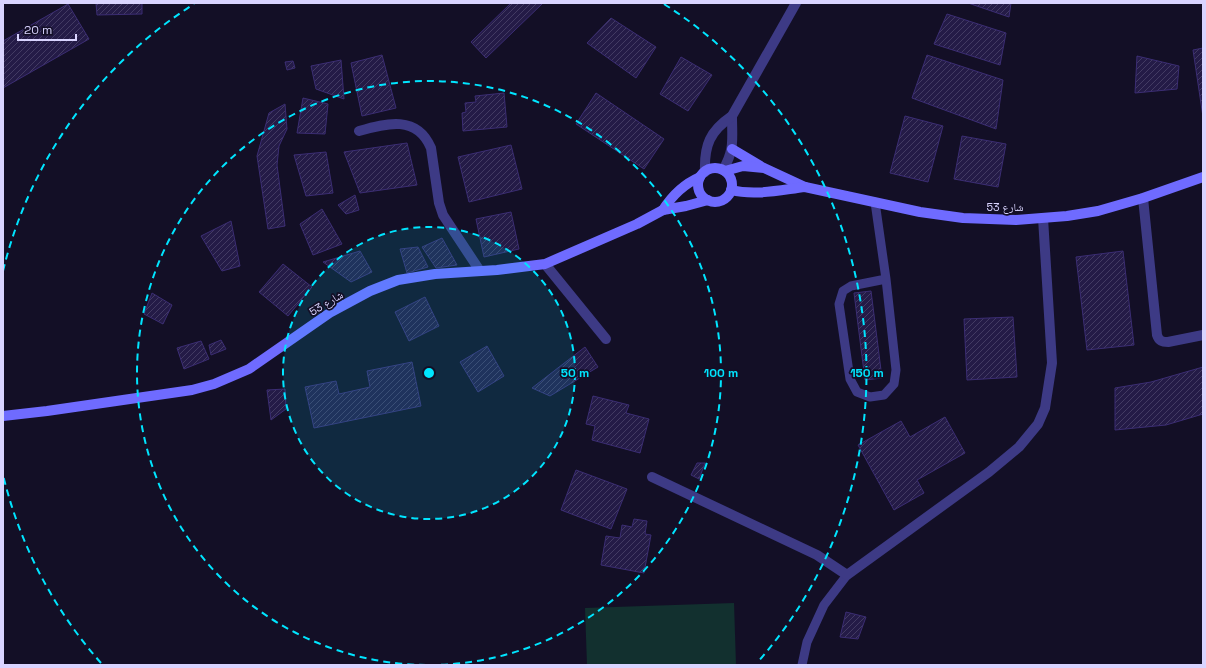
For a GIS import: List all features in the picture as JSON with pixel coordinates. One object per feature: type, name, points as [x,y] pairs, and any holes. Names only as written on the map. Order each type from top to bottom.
[{"type":"street","points":[[790,14],[791,3]]},
{"type":"street","points":[[702,174],[714,168],[724,170],[730,177],[732,183],[731,190],[727,196],[722,200],[708,200],[704,197],[699,187],[707,146],[712,134],[721,124],[732,116],[796,3]]},
{"type":"street","points":[[724,170],[732,149],[732,116]]},
{"type":"street","points":[[359,131],[380,124],[399,124],[413,126],[425,136],[431,148],[439,203],[443,215],[480,271]]},
{"type":"street","points":[[732,149],[764,168]]},
{"type":"street","name":"شارع 53","points":[[724,170],[742,166],[764,168],[805,187],[920,212],[963,218],[1016,220],[1067,216],[1098,211],[1143,198],[1203,177]]},
{"type":"street","name":"شارع 53","points":[[663,210],[678,190],[702,174]]},
{"type":"street","name":"شارع 53","points":[[731,190],[744,193],[756,193],[805,187]]},
{"type":"street","points":[[1143,198],[1157,335],[1159,340],[1168,342],[1203,335]]},
{"type":"street","name":"شارع 53","points":[[3,416],[192,390],[214,384],[249,369],[331,312],[370,291],[398,280],[435,274],[544,264],[637,224],[663,210],[708,200]]},
{"type":"street","points":[[652,477],[817,555],[847,575],[1019,448],[1038,424],[1045,408],[1052,364],[1043,218]]},
{"type":"street","points":[[544,264],[606,338]]},
{"type":"lane","points":[[875,202],[886,279],[896,370],[894,384],[884,395],[870,397],[857,392],[850,379],[840,304],[844,291],[851,286],[886,279]]},
{"type":"lane","points":[[802,665],[807,642],[824,605],[847,575]]},
{"type":"green space","points":[[734,603],[736,665],[587,665],[585,608]]},
{"type":"building","points":[[96,3],[142,3],[142,14],[97,15]]},
{"type":"building","points":[[511,3],[543,3],[486,58],[471,42]]},
{"type":"building","points":[[968,3],[1011,3],[1009,17]]},
{"type":"building","points":[[68,4],[89,39],[3,88],[3,41]]},
{"type":"building","points":[[947,14],[1006,33],[1000,65],[934,44]]},
{"type":"building","points":[[611,18],[656,47],[636,78],[587,43]]},
{"type":"building","points":[[1203,48],[1203,117],[1193,50]]},
{"type":"building","points":[[382,55],[396,108],[362,116],[351,63]]},
{"type":"building","points":[[927,55],[1003,80],[996,129],[912,98]]},
{"type":"building","points":[[1137,56],[1179,66],[1177,89],[1135,93]]},
{"type":"building","points":[[681,57],[712,75],[688,111],[660,94]]},
{"type":"building","points":[[341,60],[344,99],[316,89],[311,66]]},
{"type":"building","points":[[293,61],[295,68],[287,70],[285,62]]},
{"type":"building","points":[[504,93],[507,127],[463,131],[462,113],[466,112],[465,103],[476,102],[475,96]]},
{"type":"building","points":[[596,93],[664,139],[644,169],[576,124]]},
{"type":"building","points":[[303,98],[328,104],[325,134],[297,133]]},
{"type":"building","points":[[285,104],[287,129],[279,146],[277,165],[285,226],[268,229],[257,156],[269,113]]},
{"type":"building","points":[[905,116],[943,126],[928,182],[890,173]]},
{"type":"building","points":[[962,136],[1006,144],[998,187],[954,179]]},
{"type":"building","points":[[407,143],[417,185],[360,193],[344,152]]},
{"type":"building","points":[[511,145],[522,189],[469,202],[458,157]]},
{"type":"building","points":[[326,152],[333,193],[306,196],[294,155]]},
{"type":"building","points":[[355,195],[359,210],[346,214],[338,205]]},
{"type":"building","points":[[322,209],[342,244],[313,255],[300,224]]},
{"type":"building","points":[[511,212],[519,249],[484,257],[476,219]]},
{"type":"building","points":[[231,221],[240,266],[222,271],[201,236]]},
{"type":"building","points":[[442,238],[457,265],[436,268],[422,247]]},
{"type":"building","points":[[418,247],[428,267],[407,273],[400,249]]},
{"type":"building","points":[[360,251],[372,272],[351,282],[323,262]]},
{"type":"building","points":[[1123,251],[1134,345],[1087,350],[1076,257]]},
{"type":"building","points":[[283,264],[312,287],[288,316],[259,292]]},
{"type":"building","points":[[871,291],[882,378],[865,380],[854,293]]},
{"type":"building","points":[[152,293],[172,305],[163,324],[144,314]]},
{"type":"building","points":[[425,297],[439,326],[409,341],[395,312]]},
{"type":"building","points":[[1013,317],[1017,377],[967,380],[964,319]]},
{"type":"building","points":[[221,340],[226,349],[211,355],[209,345]]},
{"type":"building","points":[[201,341],[209,359],[184,369],[177,348]]},
{"type":"building","points":[[487,346],[504,376],[478,392],[460,362]]},
{"type":"building","points":[[585,347],[598,367],[550,396],[532,388]]},
{"type":"building","points":[[412,362],[421,406],[314,428],[305,387],[336,381],[339,394],[370,387],[367,371]]},
{"type":"building","points":[[1203,367],[1203,414],[1166,425],[1115,430],[1115,388],[1151,382]]},
{"type":"building","points":[[285,389],[286,409],[271,420],[267,390]]},
{"type":"building","points":[[593,396],[629,405],[626,413],[649,419],[640,453],[592,440],[595,426],[586,424]]},
{"type":"building","points":[[945,417],[965,453],[917,480],[924,493],[894,510],[858,445],[901,421],[910,437]]},
{"type":"building","points":[[697,463],[705,463],[699,479],[691,475]]},
{"type":"building","points":[[576,470],[627,489],[611,529],[561,510]]},
{"type":"building","points":[[634,519],[647,521],[645,534],[651,535],[644,573],[601,565],[606,536],[620,538],[622,525],[632,527]]},
{"type":"building","points":[[846,612],[866,617],[858,639],[840,637]]}]
